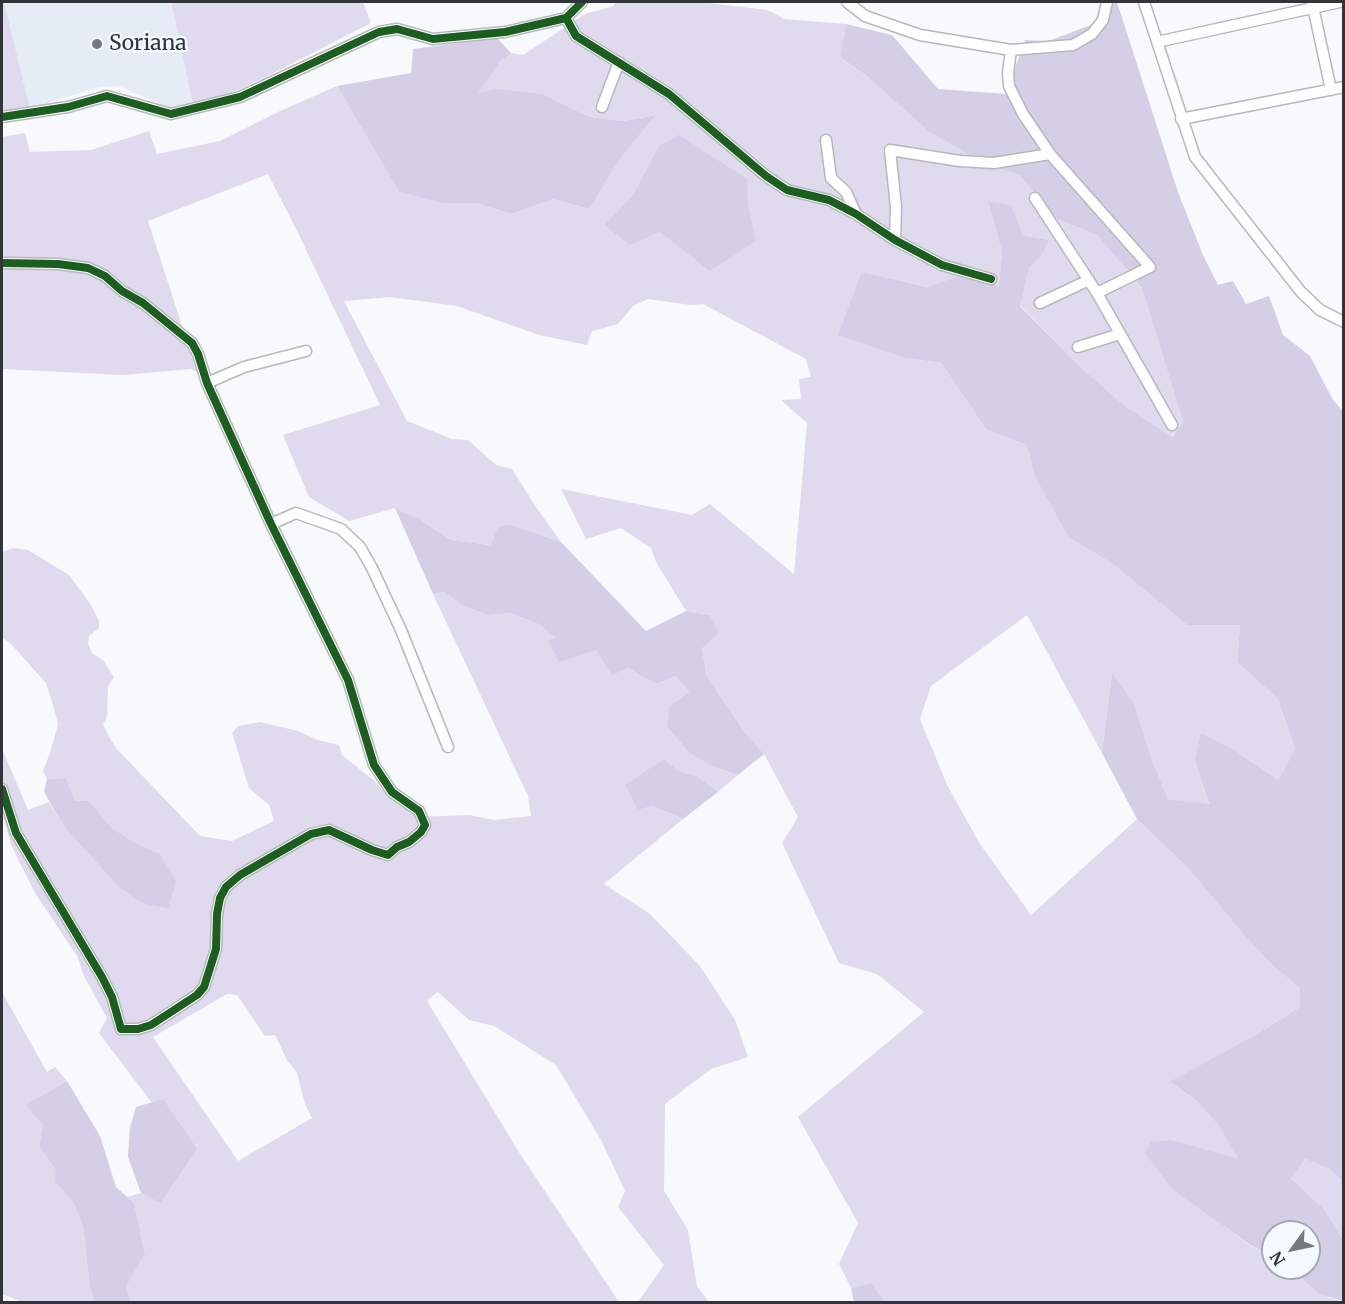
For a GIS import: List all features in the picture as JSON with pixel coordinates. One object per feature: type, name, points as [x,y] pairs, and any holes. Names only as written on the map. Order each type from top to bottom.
[{"type":"street","points":[[847,2],[865,16],[920,35],[1011,50],[1073,45],[1092,34],[1103,20],[1107,2]]},
{"type":"street","points":[[1144,2],[1195,157],[1301,292],[1320,310],[1344,322]]},
{"type":"street","points":[[1157,42],[1313,5],[1340,2]]},
{"type":"street","points":[[2,117],[68,107],[107,96],[171,114],[240,97],[379,32],[397,29],[434,39],[506,32],[566,18],[582,3]]},
{"type":"street","points":[[1313,5],[1331,90]]},
{"type":"street","points":[[566,18],[576,36],[669,94],[766,176],[787,190],[829,200],[942,265],[991,279]]},
{"type":"street","points":[[1011,50],[1009,86],[1023,114],[1050,154],[1150,267],[1097,293]]},
{"type":"street","points":[[602,107],[619,62]]},
{"type":"street","points":[[1181,119],[1344,87]]},
{"type":"street","points":[[826,140],[831,178],[846,192],[856,214]]},
{"type":"street","points":[[895,240],[896,207],[890,150],[960,161],[994,163],[1050,154]]},
{"type":"street","points":[[1035,198],[1097,293],[1172,425]]},
{"type":"street","points":[[2,263],[58,264],[88,268],[105,276],[122,291],[143,303],[192,343],[207,383],[271,524],[348,680],[361,716],[374,765],[392,792],[419,811],[425,825],[422,832],[388,855],[329,830],[311,834],[240,875],[226,887],[220,898],[216,949],[204,987],[197,995],[151,1025],[138,1029],[121,1029],[112,997],[102,977],[16,833],[2,789]]},
{"type":"street","points":[[1040,303],[1089,280]]},
{"type":"street","points":[[1077,347],[1120,334]]},
{"type":"street","points":[[207,383],[244,368],[306,351]]},
{"type":"street","points":[[271,524],[296,513],[341,529],[360,547],[401,630],[448,747]]},
{"type":"shaded area","points":[[2,2],[4,2],[30,108],[2,112]]},
{"type":"shaded area","name":"Soriana","points":[[4,2],[171,2],[193,105],[170,111],[156,102],[119,86],[100,87],[30,108]]},
{"type":"shaded area","points":[[171,2],[363,2],[371,23],[229,94],[193,105]]},
{"type":"shaded area","points":[[615,2],[700,2],[768,10],[784,19],[846,24],[840,57],[985,164],[1019,175],[1057,219],[1097,235],[1142,288],[1183,422],[1171,437],[1126,407],[1075,362],[1020,305],[1029,266],[1042,255],[1049,240],[1023,235],[988,201],[1002,252],[999,286],[958,276],[929,287],[862,272],[906,358],[941,363],[986,429],[1027,445],[1035,477],[1068,537],[1113,564],[1187,625],[1240,625],[1237,662],[1278,699],[1295,749],[1278,780],[1239,753],[1195,761],[1209,805],[1168,799],[1151,757],[1133,701],[1112,673],[1102,753],[1027,615],[931,686],[920,719],[947,785],[980,844],[1031,915],[1137,819],[1189,869],[1274,967],[1300,988],[1300,1007],[1171,1083],[1197,1101],[1218,1125],[1240,1160],[1172,1140],[1213,1218],[1251,1246],[1261,1251],[1261,1280],[1303,1280],[1319,1294],[1343,1302],[886,1302],[871,1283],[851,1288],[839,1264],[858,1223],[798,1117],[924,1012],[877,974],[839,963],[782,843],[798,817],[764,754],[746,734],[707,677],[702,648],[709,615],[686,611],[656,562],[651,548],[621,528],[586,539],[561,489],[692,515],[710,504],[794,574],[807,423],[781,400],[801,399],[799,379],[811,377],[806,359],[703,304],[691,305],[648,299],[633,306],[618,324],[592,331],[587,345],[539,335],[457,306],[390,297],[344,301],[407,421],[452,439],[468,440],[496,465],[512,469],[561,542],[509,524],[498,527],[490,545],[451,540],[421,520],[395,508],[349,521],[309,497],[283,435],[380,405],[268,174],[148,221],[197,372],[191,369],[123,375],[2,369],[2,137],[25,133],[30,152],[91,150],[149,131],[157,154],[220,141],[337,86],[399,192],[441,203],[475,203],[512,214],[553,199],[589,209],[620,159],[654,115],[624,121],[590,117],[543,94],[477,93],[499,63],[511,53],[523,55],[585,14],[614,6]]},
{"type":"shaded area","points":[[1108,2],[1117,2],[1178,192],[1203,255],[1218,285],[1233,281],[1246,304],[1269,296],[1283,335],[1310,356],[1333,400],[1343,411],[1343,1181],[1329,1169],[1305,1159],[1291,1178],[1325,1210],[1343,1240],[1343,1301],[1319,1294],[1303,1280],[1321,1280],[1321,1220],[1261,1220],[1261,1250],[1173,1190],[1145,1153],[1151,1142],[1172,1140],[1239,1159],[1218,1125],[1197,1101],[1170,1082],[1257,1034],[1300,1007],[1300,988],[1274,967],[1189,869],[1137,819],[1102,753],[1112,673],[1133,701],[1151,757],[1168,799],[1209,804],[1195,761],[1201,733],[1239,753],[1278,780],[1295,749],[1278,699],[1237,662],[1240,625],[1187,625],[1113,564],[1068,537],[1035,477],[1027,445],[986,429],[941,363],[906,358],[838,335],[862,272],[928,287],[958,276],[999,286],[1002,252],[988,201],[1011,205],[1023,235],[1049,240],[1042,255],[1029,267],[1020,306],[1075,362],[1126,407],[1172,437],[1183,422],[1142,288],[1097,235],[1057,219],[1019,175],[985,164],[929,131],[869,78],[840,57],[846,24],[892,35],[938,89],[1006,94],[1025,40],[1048,41],[1091,25]]},
{"type":"shaded area","points":[[497,38],[511,53],[499,63],[478,93],[496,89],[543,94],[590,117],[624,121],[655,115],[620,159],[589,209],[553,199],[512,214],[475,203],[441,203],[399,192],[337,86],[411,73],[413,49]]},
{"type":"shaded area","points":[[679,135],[747,179],[748,204],[756,241],[710,271],[660,232],[629,245],[605,225],[634,194],[659,146]]},
{"type":"shaded area","points":[[395,508],[421,520],[451,540],[490,545],[498,527],[509,524],[561,542],[646,631],[686,611],[709,615],[719,633],[702,648],[707,677],[746,734],[764,754],[738,775],[712,766],[689,752],[667,726],[670,706],[689,692],[676,676],[656,684],[628,668],[612,675],[596,650],[559,662],[548,641],[556,637],[538,624],[511,613],[488,615],[461,605],[444,591],[433,594]]},
{"type":"shaded area","points":[[13,548],[28,550],[69,575],[91,605],[99,621],[99,628],[89,636],[88,643],[92,653],[103,660],[114,677],[108,686],[107,718],[103,724],[109,737],[117,749],[200,836],[232,841],[274,821],[269,805],[249,788],[232,733],[238,726],[260,722],[298,731],[318,740],[339,745],[342,755],[390,797],[418,817],[469,815],[494,820],[531,816],[528,796],[433,594],[444,590],[461,605],[488,615],[511,613],[538,624],[557,637],[548,641],[596,650],[656,684],[676,676],[689,692],[670,706],[712,766],[738,775],[718,792],[697,776],[678,771],[625,785],[638,810],[653,806],[683,819],[604,884],[650,914],[700,966],[735,1020],[748,1057],[711,1069],[665,1104],[664,1191],[688,1230],[697,1286],[709,1302],[638,1302],[664,1265],[618,1207],[625,1191],[601,1140],[556,1065],[494,1026],[469,1020],[438,992],[427,1001],[522,1157],[619,1302],[130,1302],[125,1286],[145,1252],[134,1204],[127,1197],[141,1193],[160,1203],[163,1099],[152,1103],[99,1033],[107,1018],[84,976],[77,956],[35,893],[11,845],[2,812],[2,751],[28,810],[49,802],[63,825],[160,854],[132,841],[111,827],[89,801],[75,801],[66,778],[47,779],[43,771],[58,724],[46,683],[2,637],[2,552]],"holes":[[[227,994],[237,995],[265,1036],[275,1035],[287,1060],[297,1073],[305,1104],[312,1118],[238,1161],[153,1037]]]},
{"type":"shaded area","points":[[664,759],[678,771],[697,776],[718,792],[683,819],[653,806],[638,810],[625,785]]},
{"type":"shaded area","points":[[66,778],[75,801],[89,801],[111,827],[132,841],[160,854],[176,882],[168,908],[145,904],[119,887],[63,825],[44,792],[47,779]]},
{"type":"shaded area","points":[[2,992],[47,1072],[55,1067],[67,1081],[25,1105],[43,1125],[39,1146],[56,1170],[56,1181],[73,1202],[83,1226],[94,1302],[23,1302],[2,1294]]},
{"type":"shaded area","points":[[67,1081],[100,1136],[116,1187],[134,1203],[145,1253],[126,1286],[130,1302],[94,1302],[83,1226],[73,1202],[55,1181],[56,1170],[39,1146],[43,1125],[25,1105]]},
{"type":"shaded area","points":[[163,1099],[197,1149],[160,1203],[141,1193],[128,1157],[130,1127],[136,1107]]},
{"type":"shaded area","points":[[1305,1159],[1329,1169],[1343,1181],[1343,1240],[1325,1210],[1291,1178]]},
{"type":"shaded area","points":[[871,1283],[886,1302],[854,1302],[851,1288]]},
{"type":"cycle path","points":[[2,117],[68,107],[107,96],[171,114],[240,97],[379,32],[397,29],[433,39],[505,32],[566,18],[582,2]]},
{"type":"cycle path","points":[[566,18],[576,36],[669,94],[766,176],[787,190],[829,200],[942,265],[991,279]]},
{"type":"cycle path","points":[[2,263],[58,264],[88,268],[105,276],[122,291],[143,303],[192,343],[207,383],[271,524],[348,680],[374,765],[392,792],[419,811],[425,825],[421,832],[409,842],[397,847],[388,855],[329,830],[311,834],[240,875],[226,887],[220,898],[216,949],[204,987],[197,995],[151,1025],[138,1029],[121,1029],[112,997],[102,977],[16,833],[2,789]]},
{"type":"place","name":"Soriana","points":[[97,44]]}]
